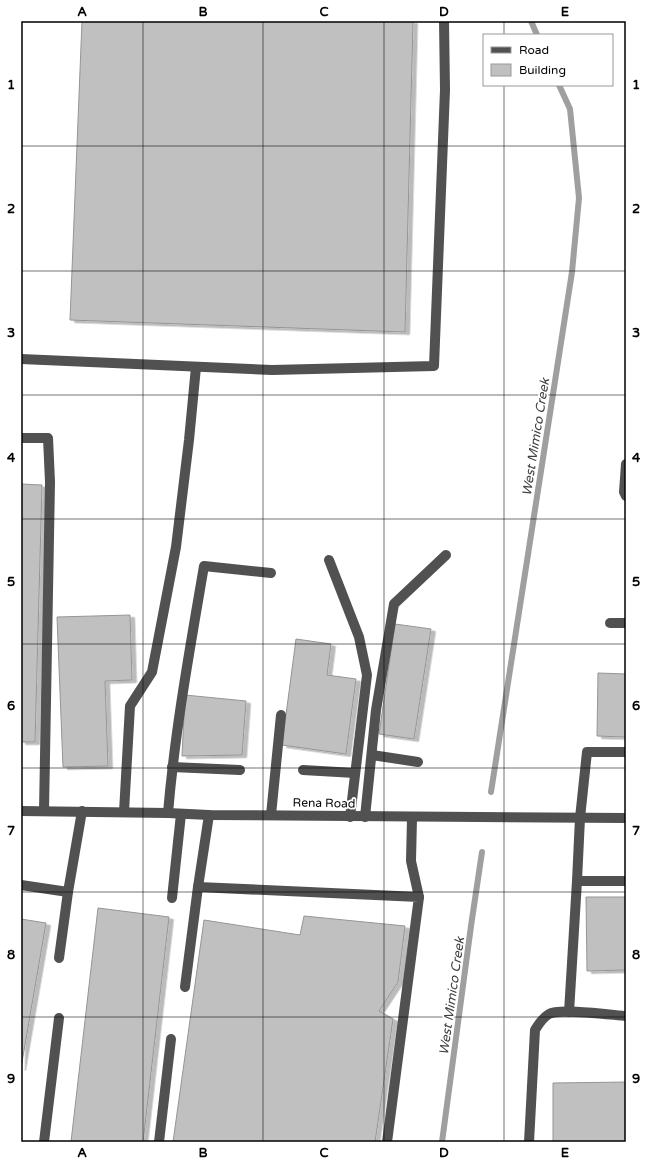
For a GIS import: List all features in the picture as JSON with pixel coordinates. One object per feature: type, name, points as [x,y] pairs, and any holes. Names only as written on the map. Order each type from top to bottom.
[{"type":"street","points":[[21,359],[272,370],[434,366],[445,90],[444,21]]},
{"type":"street","points":[[124,812],[130,706],[152,672],[176,547],[196,367]]},
{"type":"street","points":[[21,438],[48,438],[50,482],[44,811]]},
{"type":"street","points":[[626,464],[624,492],[626,496]]},
{"type":"street","points":[[365,817],[376,710],[394,604],[446,555]]},
{"type":"street","points":[[329,560],[358,636],[366,675],[350,817]]},
{"type":"street","points":[[168,813],[172,767],[204,566],[271,573]]},
{"type":"street","points":[[610,623],[626,623]]},
{"type":"street","points":[[271,815],[280,715]]},
{"type":"street","points":[[568,1012],[580,818],[587,752],[626,752]]},
{"type":"street","points":[[372,754],[418,762]]},
{"type":"street","points":[[172,767],[240,770]]},
{"type":"street","points":[[303,770],[355,773]]},
{"type":"street","name":"Rena Road","points":[[21,810],[412,818],[626,818]]},
{"type":"street","points":[[59,958],[68,892],[82,811]]},
{"type":"street","points":[[172,898],[181,814]]},
{"type":"street","points":[[184,987],[209,815]]},
{"type":"street","points":[[387,1142],[419,897],[411,861],[412,818]]},
{"type":"street","points":[[577,882],[626,881]]},
{"type":"street","points":[[21,885],[68,892]]},
{"type":"street","points":[[198,886],[419,897]]},
{"type":"street","points":[[529,1142],[535,1030],[541,1020],[550,1013],[568,1012],[626,1016]]},
{"type":"street","points":[[44,1142],[59,1018]]},
{"type":"street","points":[[159,1142],[171,1040]]},
{"type":"building","points":[[82,21],[413,21],[405,332],[70,320]]},
{"type":"building","points":[[21,484],[42,485],[35,742],[21,742]]},
{"type":"building","points":[[130,615],[132,680],[105,681],[108,766],[63,767],[57,617]]},
{"type":"building","points":[[395,624],[431,629],[414,739],[379,734]]},
{"type":"building","points":[[296,639],[331,644],[327,675],[356,679],[346,754],[282,745]]},
{"type":"building","points":[[598,673],[626,674],[626,737],[597,736]]},
{"type":"building","points":[[185,695],[246,701],[242,755],[182,756]]},
{"type":"building","points":[[586,897],[626,897],[626,970],[587,971]]},
{"type":"building","points":[[98,908],[169,917],[143,1142],[71,1142]]},
{"type":"building","points":[[304,916],[405,926],[398,982],[379,1011],[393,1019],[375,1142],[173,1142],[204,920],[300,935]]},
{"type":"building","points":[[21,919],[46,923],[21,1068]]},
{"type":"building","points":[[626,1082],[626,1142],[553,1142],[553,1083]]},
{"type":"waterway","name":"West Mimico Creek","points":[[531,21],[537,34]]},
{"type":"waterway","name":"West Mimico Creek","points":[[491,792],[572,272],[579,198],[570,109],[559,86]]},
{"type":"waterway","name":"West Mimico Creek","points":[[442,1142],[482,852]]}]
